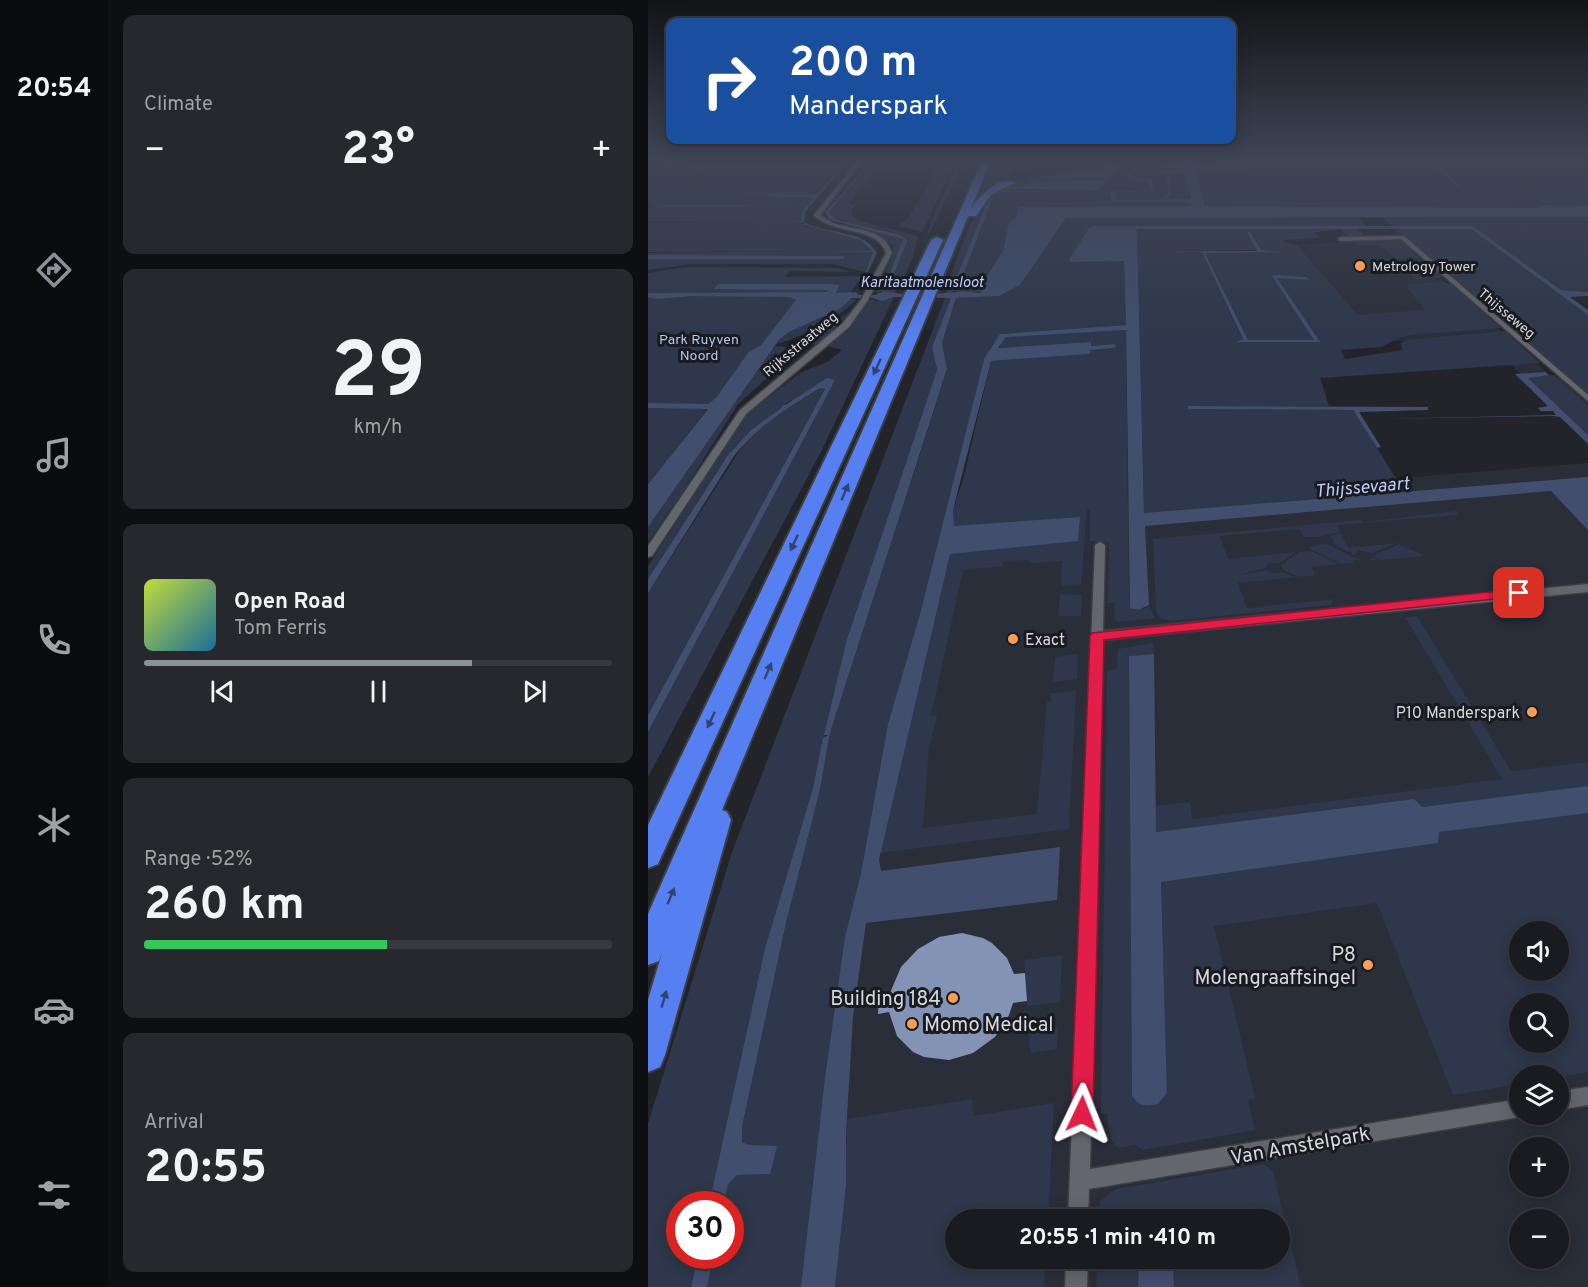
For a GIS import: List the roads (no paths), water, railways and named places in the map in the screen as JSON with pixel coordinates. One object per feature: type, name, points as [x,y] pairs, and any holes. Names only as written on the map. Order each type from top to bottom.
[{"type":"highway","points":[[648,855],[919,296],[949,247],[962,217]]},
{"type":"highway","points":[[949,247],[966,228],[970,217]]},
{"type":"highway","points":[[648,950],[745,724],[919,296],[924,266],[942,228]]},
{"type":"highway","points":[[919,247],[924,266]]},
{"type":"highway","points":[[648,1055],[745,724]]},
{"type":"street","name":"Rijksstraatweg","points":[[648,554],[743,412],[768,388],[840,331],[867,297],[889,253],[887,245],[875,236],[828,224],[820,217]]},
{"type":"street","name":"Thijsseweg","points":[[1341,239],[1402,237],[1588,399]]},
{"type":"street","points":[[1079,1209],[1100,545]]},
{"type":"street","points":[[1097,636],[1588,588]]},
{"type":"street","points":[[1569,1099],[1588,1096]]},
{"type":"street","name":"Van Amstelpark","points":[[1080,1181],[1509,1109]]},
{"type":"street","points":[[1076,1287],[1077,1269]]},
{"type":"place","name":"Metrology Tower","points":[[1360,266]]},
{"type":"place","name":"Exact","points":[[1013,639]]},
{"type":"place","name":"P10 Manderspark","points":[[1532,712]]},
{"type":"place","name":"P8 Molengraaffsingel","points":[[1368,965]]},
{"type":"place","name":"Building 184","points":[[953,998]]},
{"type":"place","name":"Momo Medical","points":[[912,1024]]},
{"type":"water label","name":"Karitaatmolensloot","points":[[922,282]]},
{"type":"water label","name":"Thijssevaart","points":[[1362,487]]},
{"type":"park label","name":"Park Ruyven Noord","points":[[699,348]]}]
